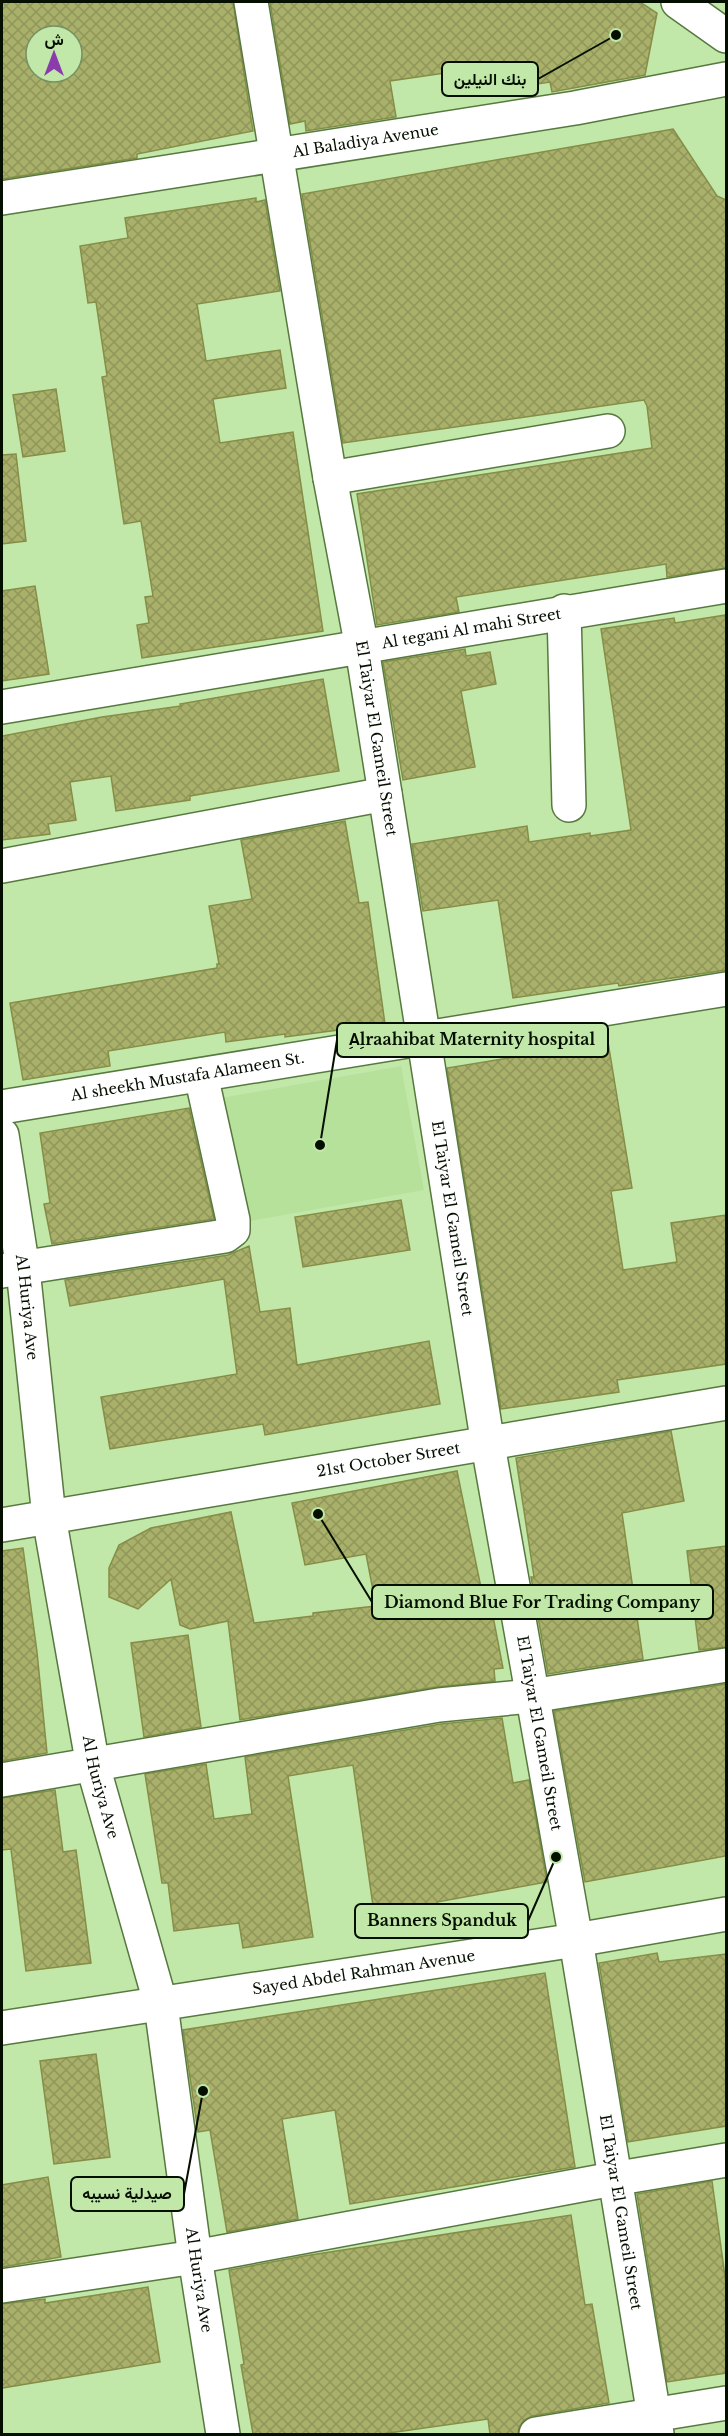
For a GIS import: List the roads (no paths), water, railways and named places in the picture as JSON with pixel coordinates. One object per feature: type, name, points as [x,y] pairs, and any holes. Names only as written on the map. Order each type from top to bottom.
[{"type":"street","name":"El Taiyar El Gameil Street","points":[[251,2],[330,478],[362,648],[386,794],[488,1444],[576,1940],[613,2179],[655,2425]]},
{"type":"street","points":[[678,2],[726,36]]},
{"type":"street","name":"Al Baladiya Avenue","points":[[2,198],[575,108],[726,79]]},
{"type":"street","points":[[330,478],[608,431]]},
{"type":"street","name":"Al tegani Al mahi Street","points":[[2,707],[362,648],[564,611],[726,586]]},
{"type":"street","points":[[564,611],[569,805]]},
{"type":"street","points":[[2,866],[386,794]]},
{"type":"street","name":"Al sheekh Mustafa Alameen St.","points":[[2,1107],[726,989]]},
{"type":"street","points":[[12,1270],[225,1236],[233,1230],[233,1220],[201,1075]]},
{"type":"street","name":"Al Huriya Ave","points":[[2,1135],[12,1270],[49,1517],[93,1766],[161,2005],[195,2257],[223,2434]]},
{"type":"street","name":"21st October Street","points":[[2,1525],[726,1403]]},
{"type":"street","points":[[2,1780],[439,1704],[531,1696],[726,1665]]},
{"type":"street","name":"Sayed Abdel Rahman Avenue","points":[[2,2028],[576,1940],[726,1914]]},
{"type":"street","points":[[2,2286],[195,2257],[726,2160]]},
{"type":"street","points":[[536,2434],[655,2425],[726,2403]]},
{"type":"place","name":"بنك النيلين","points":[[616,35]]},
{"type":"place","name":"ِِAِِlraahibat Maternity hospital","points":[[320,1145]]},
{"type":"place","name":"Diamond Blue For Trading Company","points":[[318,1514]]},
{"type":"place","name":"Banners Spanduk","points":[[556,1857]]},
{"type":"place","name":"صيدلية نسيبه","points":[[203,2091]]}]
